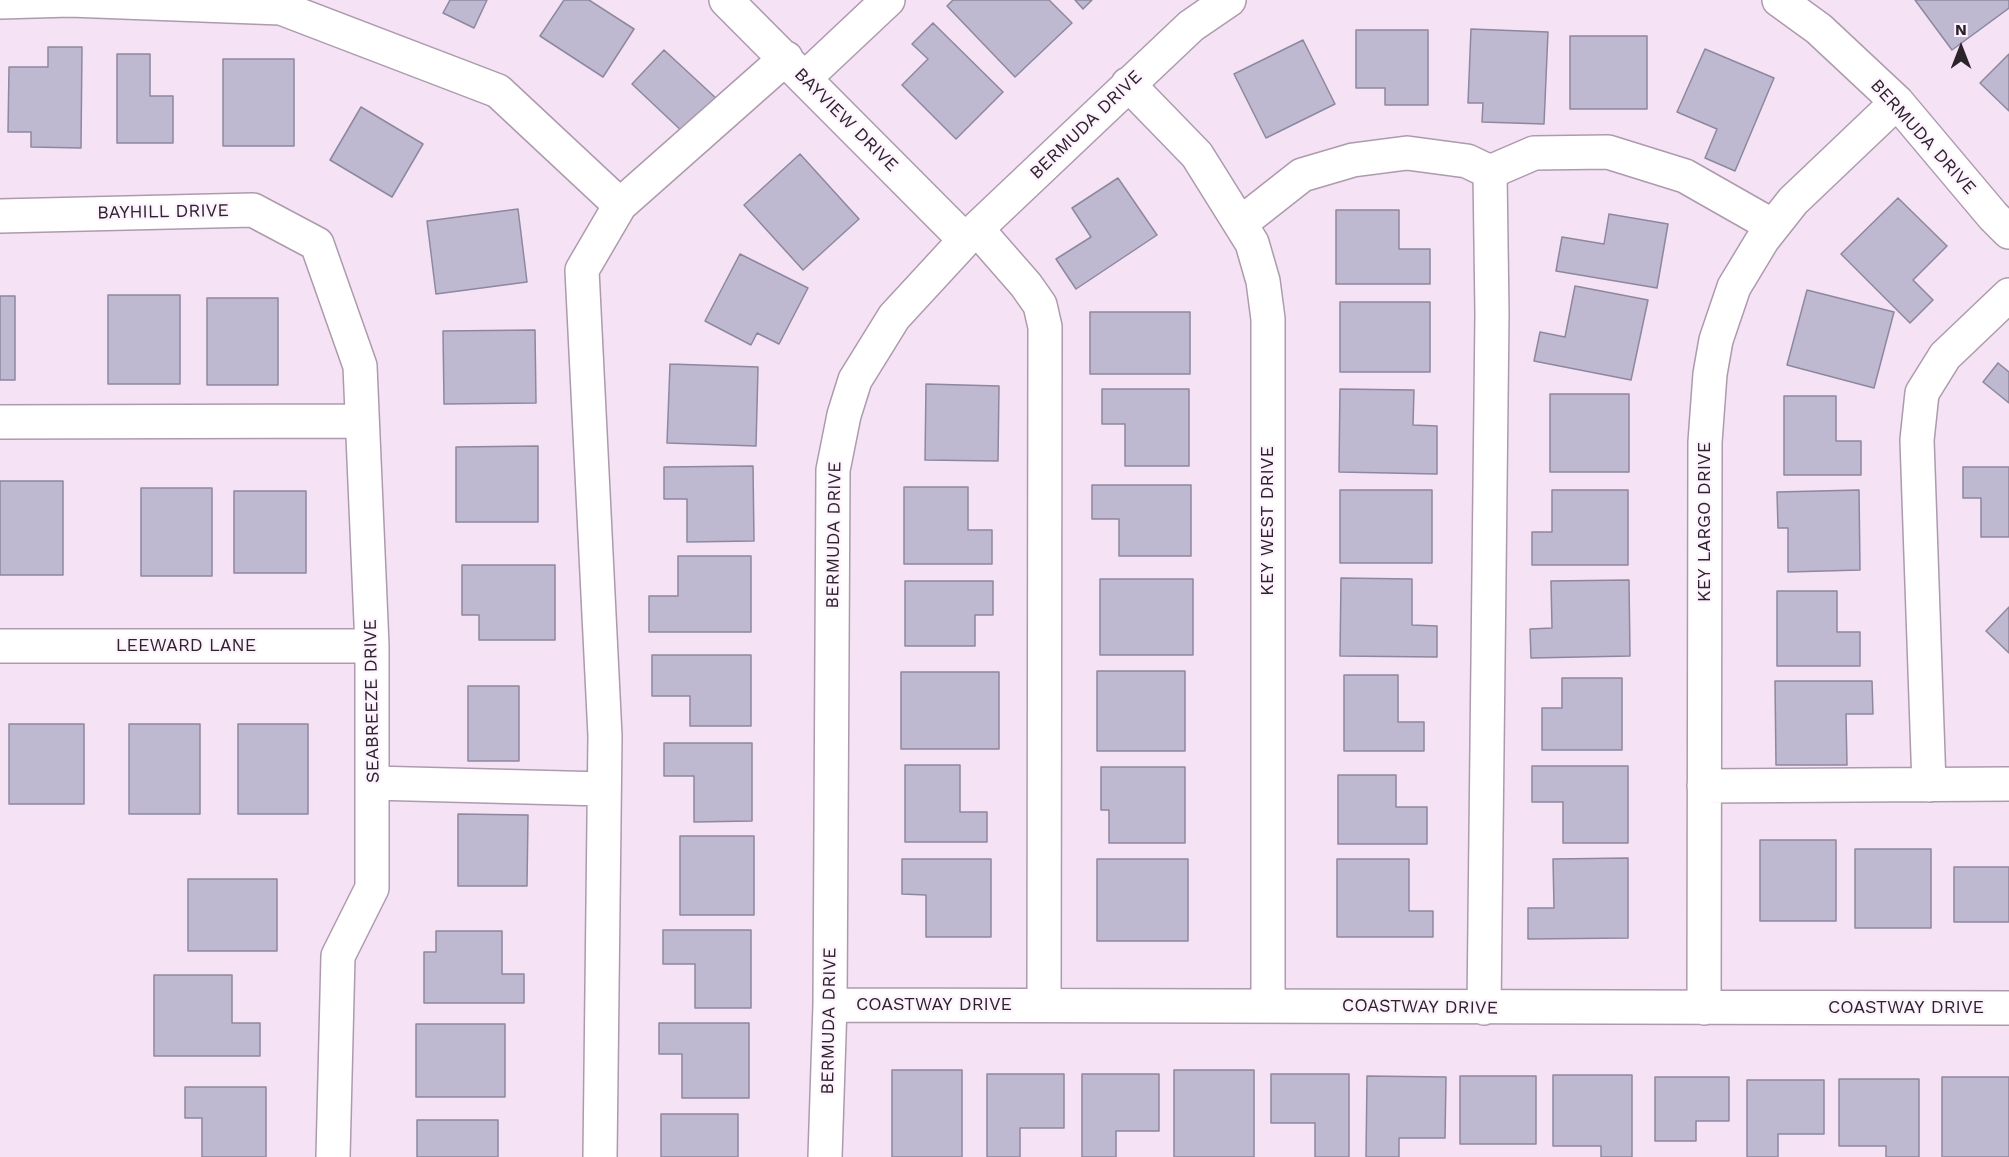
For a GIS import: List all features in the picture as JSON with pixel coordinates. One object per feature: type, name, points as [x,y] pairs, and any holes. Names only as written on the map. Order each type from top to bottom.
[{"type":"street","points":[[0,2],[70,0],[281,8],[498,91],[620,205]]},
{"type":"street","name":"BAYVIEW DRIVE","points":[[726,0],[1026,285],[1040,305],[1045,327],[1044,1005]]},
{"type":"street","points":[[600,1157],[605,736],[582,270],[620,205],[796,68],[888,0]]},
{"type":"street","name":"BERMUDA DRIVE","points":[[825,1157],[830,1005],[833,470],[844,415],[855,380],[871,350],[894,316],[971,235],[1128,84],[1196,10],[1229,0]]},
{"type":"street","name":"BERMUDA DRIVE","points":[[1779,0],[1820,29],[1897,102],[2009,232]]},
{"type":"street","name":"KEY WEST DRIVE","points":[[1128,84],[1197,155],[1252,243],[1263,281],[1268,319],[1268,1005]]},
{"type":"street","name":"KEY LARGO DRIVE","points":[[1704,1008],[1705,442],[1710,374],[1716,340],[1734,287],[1792,201],[1897,102]]},
{"type":"street","points":[[1241,223],[1302,175],[1353,160],[1407,153],[1467,162],[1490,172],[1534,153],[1608,152],[1685,176],[1773,226]]},
{"type":"street","points":[[1484,1008],[1492,314],[1490,172]]},
{"type":"street","name":"BAYHILL DRIVE","points":[[0,216],[253,210],[317,244]]},
{"type":"street","name":"SEABREEZE DRIVE","points":[[317,244],[360,366],[372,646],[372,888],[338,956],[333,1157]]},
{"type":"street","points":[[1929,785],[1917,440],[1922,393],[1945,356],[2009,295]]},
{"type":"street","points":[[0,422],[362,421]]},
{"type":"street","name":"LEEWARD LANE","points":[[0,646],[372,646]]},
{"type":"street","points":[[372,783],[604,789]]},
{"type":"street","points":[[1704,786],[2009,784]]},
{"type":"street","name":"COASTWAY DRIVE","points":[[830,1005],[2009,1008]]},
{"type":"building","points":[[450,0],[487,0],[474,28],[443,13]]},
{"type":"building","points":[[564,0],[589,0],[634,29],[603,77],[540,36]]},
{"type":"building","points":[[953,0],[1049,0],[1072,23],[1015,77],[947,6]]},
{"type":"building","points":[[1075,0],[1092,0],[1083,9]]},
{"type":"building","points":[[1915,0],[2009,0],[2009,8],[1952,50]]},
{"type":"building","points":[[933,23],[1003,92],[956,139],[902,85],[928,59],[912,44]]},
{"type":"building","points":[[1471,29],[1548,32],[1544,124],[1482,122],[1483,103],[1468,103]]},
{"type":"building","points":[[1356,30],[1428,30],[1428,105],[1385,105],[1385,88],[1356,88]]},
{"type":"building","points":[[1570,36],[1647,36],[1647,109],[1570,109]]},
{"type":"building","points":[[1303,40],[1335,104],[1266,138],[1234,74]]},
{"type":"building","points":[[48,47],[82,47],[81,148],[31,147],[31,132],[8,132],[9,67],[48,67]]},
{"type":"building","points":[[1705,49],[1774,78],[1735,171],[1705,158],[1717,129],[1677,112]]},
{"type":"building","points":[[664,50],[718,100],[685,134],[632,84]]},
{"type":"building","points":[[117,54],[150,54],[150,96],[173,96],[173,143],[117,143]]},
{"type":"building","points":[[2009,54],[2009,111],[1980,83]]},
{"type":"building","points":[[223,59],[294,59],[294,146],[223,146]]},
{"type":"building","points":[[361,107],[423,144],[392,197],[330,160]]},
{"type":"building","points":[[800,154],[859,219],[803,270],[744,205]]},
{"type":"building","points":[[1118,178],[1157,235],[1076,289],[1056,259],[1091,237],[1072,208]]},
{"type":"building","points":[[1898,198],[1947,246],[1913,280],[1933,300],[1910,323],[1841,254]]},
{"type":"building","points":[[518,209],[527,282],[436,294],[427,221]]},
{"type":"building","points":[[1336,210],[1399,210],[1399,249],[1430,249],[1430,284],[1336,284]]},
{"type":"building","points":[[1609,214],[1668,224],[1657,288],[1556,271],[1562,237],[1604,244]]},
{"type":"building","points":[[740,254],[808,288],[779,344],[757,333],[751,345],[705,321]]},
{"type":"building","points":[[1575,286],[1648,300],[1631,380],[1534,361],[1540,332],[1565,337]]},
{"type":"building","points":[[1807,290],[1894,312],[1874,388],[1787,365]]},
{"type":"building","points":[[108,295],[180,295],[180,384],[108,384]]},
{"type":"building","points":[[0,296],[15,296],[15,380],[0,380]]},
{"type":"building","points":[[207,298],[278,298],[278,385],[207,385]]},
{"type":"building","points":[[1340,302],[1430,302],[1430,372],[1340,372]]},
{"type":"building","points":[[1090,312],[1190,312],[1190,374],[1090,374]]},
{"type":"building","points":[[535,330],[536,403],[444,404],[443,331]]},
{"type":"building","points":[[1998,363],[2009,372],[2009,403],[1983,382]]},
{"type":"building","points":[[670,364],[758,367],[756,446],[667,443]]},
{"type":"building","points":[[926,384],[999,386],[998,461],[925,460]]},
{"type":"building","points":[[1102,389],[1189,389],[1189,466],[1125,466],[1125,424],[1102,424]]},
{"type":"building","points":[[1340,389],[1414,390],[1413,425],[1437,426],[1437,474],[1339,472]]},
{"type":"building","points":[[1550,394],[1629,394],[1629,472],[1550,472]]},
{"type":"building","points":[[1784,396],[1836,396],[1836,441],[1861,441],[1861,475],[1784,475]]},
{"type":"building","points":[[538,446],[538,522],[456,522],[456,447]]},
{"type":"building","points":[[753,466],[754,541],[687,542],[687,499],[664,499],[664,467]]},
{"type":"building","points":[[1963,467],[2009,467],[2009,537],[1981,537],[1981,498],[1963,498]]},
{"type":"building","points":[[0,481],[63,481],[63,575],[0,575]]},
{"type":"building","points":[[1092,485],[1191,485],[1191,556],[1119,556],[1119,519],[1092,519]]},
{"type":"building","points":[[904,487],[968,487],[968,530],[992,530],[992,564],[904,564]]},
{"type":"building","points":[[141,488],[212,488],[212,576],[141,576]]},
{"type":"building","points":[[1340,490],[1432,490],[1432,563],[1340,563]]},
{"type":"building","points":[[1552,490],[1628,490],[1628,565],[1532,565],[1532,532],[1552,532]]},
{"type":"building","points":[[1859,490],[1860,570],[1788,572],[1788,528],[1778,528],[1777,492]]},
{"type":"building","points":[[234,491],[306,491],[306,573],[234,573]]},
{"type":"building","points":[[678,556],[751,556],[751,632],[649,632],[649,596],[678,596]]},
{"type":"building","points":[[462,565],[555,565],[555,640],[479,640],[479,615],[462,615]]},
{"type":"building","points":[[1341,578],[1412,579],[1412,625],[1437,626],[1437,657],[1340,656]]},
{"type":"building","points":[[1100,579],[1193,579],[1193,655],[1100,655]]},
{"type":"building","points":[[1629,580],[1630,656],[1531,658],[1530,629],[1552,628],[1551,581]]},
{"type":"building","points":[[905,581],[993,581],[993,615],[975,615],[975,646],[905,646]]},
{"type":"building","points":[[1777,591],[1837,591],[1837,632],[1860,632],[1860,666],[1777,666]]},
{"type":"building","points":[[2009,607],[2009,653],[1986,631]]},
{"type":"building","points":[[652,655],[751,655],[751,726],[690,726],[690,696],[652,696]]},
{"type":"building","points":[[1097,671],[1185,671],[1185,751],[1097,751]]},
{"type":"building","points":[[901,672],[999,672],[999,749],[901,749]]},
{"type":"building","points":[[1344,675],[1398,675],[1398,722],[1424,722],[1424,751],[1344,751]]},
{"type":"building","points":[[1562,678],[1622,678],[1622,750],[1542,750],[1542,708],[1562,708]]},
{"type":"building","points":[[1775,681],[1872,681],[1873,714],[1846,714],[1847,765],[1776,765]]},
{"type":"building","points":[[468,686],[519,686],[519,761],[468,761]]},
{"type":"building","points":[[9,724],[84,724],[84,804],[9,804]]},
{"type":"building","points":[[129,724],[200,724],[200,814],[129,814]]},
{"type":"building","points":[[238,724],[308,724],[308,814],[238,814]]},
{"type":"building","points":[[664,743],[752,743],[752,821],[694,822],[694,776],[664,776]]},
{"type":"building","points":[[905,765],[960,765],[960,812],[987,812],[987,842],[905,842]]},
{"type":"building","points":[[1532,766],[1628,766],[1628,843],[1563,843],[1563,802],[1532,802]]},
{"type":"building","points":[[1101,767],[1185,767],[1185,843],[1109,843],[1109,810],[1101,810]]},
{"type":"building","points":[[1338,775],[1396,775],[1396,807],[1427,807],[1427,844],[1338,844]]},
{"type":"building","points":[[458,814],[528,815],[527,886],[458,886]]},
{"type":"building","points":[[680,836],[754,836],[754,915],[680,915]]},
{"type":"building","points":[[1760,840],[1836,840],[1836,921],[1760,921]]},
{"type":"building","points":[[1855,849],[1931,849],[1931,928],[1855,928]]},
{"type":"building","points":[[1628,858],[1628,938],[1528,939],[1528,908],[1554,908],[1553,859]]},
{"type":"building","points":[[902,859],[991,859],[991,937],[926,937],[926,895],[902,894]]},
{"type":"building","points":[[1097,859],[1188,859],[1188,941],[1097,941]]},
{"type":"building","points":[[1337,859],[1409,859],[1409,911],[1433,911],[1433,937],[1337,937]]},
{"type":"building","points":[[1954,867],[2009,867],[2009,922],[1954,922]]},
{"type":"building","points":[[188,879],[277,879],[277,951],[188,951]]},
{"type":"building","points":[[663,930],[751,930],[751,1008],[695,1008],[695,964],[663,964]]},
{"type":"building","points":[[436,931],[502,931],[502,974],[524,974],[524,1003],[424,1003],[424,952],[436,952]]},
{"type":"building","points":[[154,975],[232,975],[232,1023],[260,1023],[260,1056],[154,1056]]},
{"type":"building","points":[[659,1023],[749,1023],[749,1098],[682,1098],[682,1054],[659,1054]]},
{"type":"building","points":[[416,1024],[505,1024],[505,1097],[416,1097]]},
{"type":"building","points":[[892,1070],[962,1070],[962,1157],[892,1157]]},
{"type":"building","points":[[1174,1070],[1254,1070],[1254,1157],[1174,1157]]},
{"type":"building","points":[[987,1074],[1064,1074],[1064,1128],[1020,1128],[1020,1157],[987,1157]]},
{"type":"building","points":[[1082,1074],[1159,1074],[1159,1131],[1116,1131],[1116,1157],[1082,1157]]},
{"type":"building","points":[[1271,1074],[1349,1074],[1349,1157],[1315,1157],[1315,1123],[1271,1123]]},
{"type":"building","points":[[1553,1075],[1632,1075],[1632,1157],[1601,1157],[1601,1146],[1553,1146]]},
{"type":"building","points":[[1367,1076],[1446,1077],[1445,1138],[1399,1138],[1399,1157],[1366,1157]]},
{"type":"building","points":[[1460,1076],[1536,1076],[1536,1144],[1460,1144]]},
{"type":"building","points":[[1655,1077],[1729,1077],[1729,1121],[1696,1121],[1696,1141],[1655,1141]]},
{"type":"building","points":[[1942,1077],[2009,1077],[2009,1157],[1942,1157]]},
{"type":"building","points":[[1839,1079],[1919,1079],[1919,1157],[1886,1157],[1886,1146],[1839,1146]]},
{"type":"building","points":[[1747,1080],[1824,1080],[1824,1134],[1778,1134],[1778,1157],[1747,1157]]},
{"type":"building","points":[[185,1087],[266,1087],[266,1157],[202,1157],[202,1118],[185,1118]]},
{"type":"building","points":[[661,1114],[738,1114],[738,1157],[661,1157]]},
{"type":"building","points":[[417,1120],[498,1120],[498,1157],[417,1157]]}]
